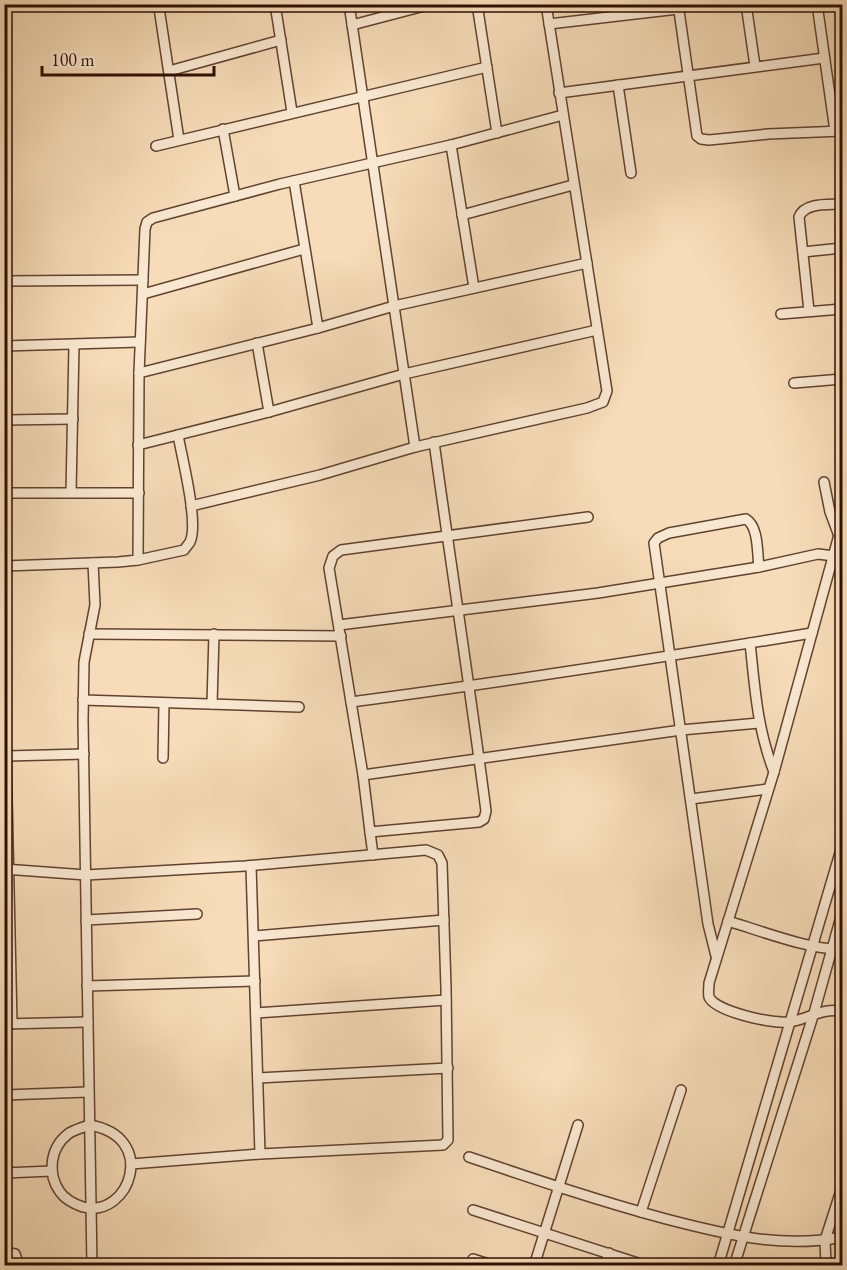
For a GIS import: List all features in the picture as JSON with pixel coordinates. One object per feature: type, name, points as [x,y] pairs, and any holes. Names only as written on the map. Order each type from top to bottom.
[{"type":"street","points":[[161,4],[159,9],[179,140]]},
{"type":"street","points":[[275,4],[292,112]]},
{"type":"street","points":[[349,4],[415,447]]},
{"type":"street","points":[[352,25],[432,4]]},
{"type":"street","points":[[477,4],[497,133]]},
{"type":"street","points":[[190,506],[320,475],[434,442],[587,408],[603,402],[606,398],[607,392],[546,4]]},
{"type":"street","points":[[746,4],[755,66]]},
{"type":"street","points":[[549,24],[678,7],[698,136],[701,139],[839,131],[824,58],[817,4]]},
{"type":"street","points":[[169,71],[281,40]]},
{"type":"street","points":[[559,93],[824,58]]},
{"type":"street","points":[[156,146],[487,67]]},
{"type":"street","points":[[618,85],[631,172]]},
{"type":"street","points":[[138,560],[139,373],[147,222],[153,218],[235,196],[563,116]]},
{"type":"street","points":[[223,129],[235,196]]},
{"type":"street","points":[[451,145],[474,288]]},
{"type":"street","points":[[294,181],[318,328]]},
{"type":"street","points":[[462,215],[573,185]]},
{"type":"street","points":[[809,311],[799,217],[802,210],[808,207],[843,204]]},
{"type":"street","points":[[803,252],[843,248]]},
{"type":"street","points":[[143,294],[304,249]]},
{"type":"street","points":[[139,373],[318,328],[394,306],[586,263]]},
{"type":"street","points":[[4,281],[143,280]]},
{"type":"street","points":[[781,314],[843,309]]},
{"type":"street","points":[[138,445],[269,412],[404,374],[597,330]]},
{"type":"street","points":[[4,346],[141,342]]},
{"type":"street","points":[[258,343],[269,412]]},
{"type":"street","points":[[71,492],[74,345]]},
{"type":"street","points":[[794,383],[843,379]]},
{"type":"street","points":[[4,420],[72,419]]},
{"type":"street","points":[[4,566],[138,560],[184,550],[190,542],[192,530],[178,435]]},
{"type":"street","points":[[370,832],[469,824],[484,819],[486,812],[434,442]]},
{"type":"street","points":[[824,482],[830,512],[839,536]]},
{"type":"street","points":[[4,494],[139,493]]},
{"type":"street","points":[[373,855],[363,775],[329,568],[333,556],[341,550],[588,517]]},
{"type":"street","points":[[716,956],[708,924],[654,543],[658,538],[669,533],[746,519],[751,522],[754,529],[759,567]]},
{"type":"street","points":[[843,524],[839,536],[838,556],[812,633],[774,772],[709,983],[709,997],[714,1004],[724,1010],[769,1021],[791,1022],[814,1013],[843,1011]]},
{"type":"street","points":[[339,625],[659,583],[759,567],[818,554],[838,556]]},
{"type":"street","points":[[92,1266],[83,700],[84,662],[93,617],[95,590],[93,563]]},
{"type":"street","points":[[351,702],[469,687],[812,633]]},
{"type":"street","points":[[89,634],[340,636]]},
{"type":"street","points":[[212,704],[214,634]]},
{"type":"street","points":[[750,643],[762,741],[774,772]]},
{"type":"street","points":[[4,663],[7,756],[8,1024],[88,1022]]},
{"type":"street","points":[[83,700],[298,707]]},
{"type":"street","points":[[163,758],[165,703]]},
{"type":"street","points":[[363,775],[681,730],[759,723]]},
{"type":"street","points":[[7,756],[84,754]]},
{"type":"street","points":[[691,799],[768,789]]},
{"type":"street","points":[[718,1266],[843,846]]},
{"type":"street","points":[[7,870],[86,875],[252,866],[426,850],[438,855],[442,863],[450,1136],[443,1145],[260,1154],[131,1164]]},
{"type":"street","points":[[252,866],[260,1154]]},
{"type":"street","points":[[734,1266],[843,913]]},
{"type":"street","points":[[86,920],[197,914]]},
{"type":"street","points":[[254,936],[444,920]]},
{"type":"street","points":[[728,921],[813,946],[832,950],[843,949]]},
{"type":"street","points":[[87,986],[255,981]]},
{"type":"street","points":[[256,1013],[446,1000]]},
{"type":"street","points":[[258,1078],[448,1068]]},
{"type":"street","points":[[641,1212],[681,1090]]},
{"type":"street","points":[[4,1095],[88,1092]]},
{"type":"street","points":[[89,1125],[103,1127],[117,1136],[127,1147],[131,1164],[132,1172],[127,1184],[116,1197],[105,1206],[92,1209],[75,1205],[61,1194],[54,1182],[52,1171],[52,1158],[57,1146],[69,1133],[89,1125]]},
{"type":"street","points":[[534,1266],[578,1125]]},
{"type":"street","points":[[469,1157],[558,1187],[727,1235],[787,1241],[843,1237]]},
{"type":"street","points":[[4,1173],[52,1171]]},
{"type":"street","points":[[826,1266],[825,1240],[843,1187]]},
{"type":"street","points":[[473,1210],[647,1266]]},
{"type":"street","points":[[4,1252],[15,1254],[19,1266]]},
{"type":"street","points":[[605,1266],[609,1253]]},
{"type":"street","points":[[473,1259],[495,1266]]}]
